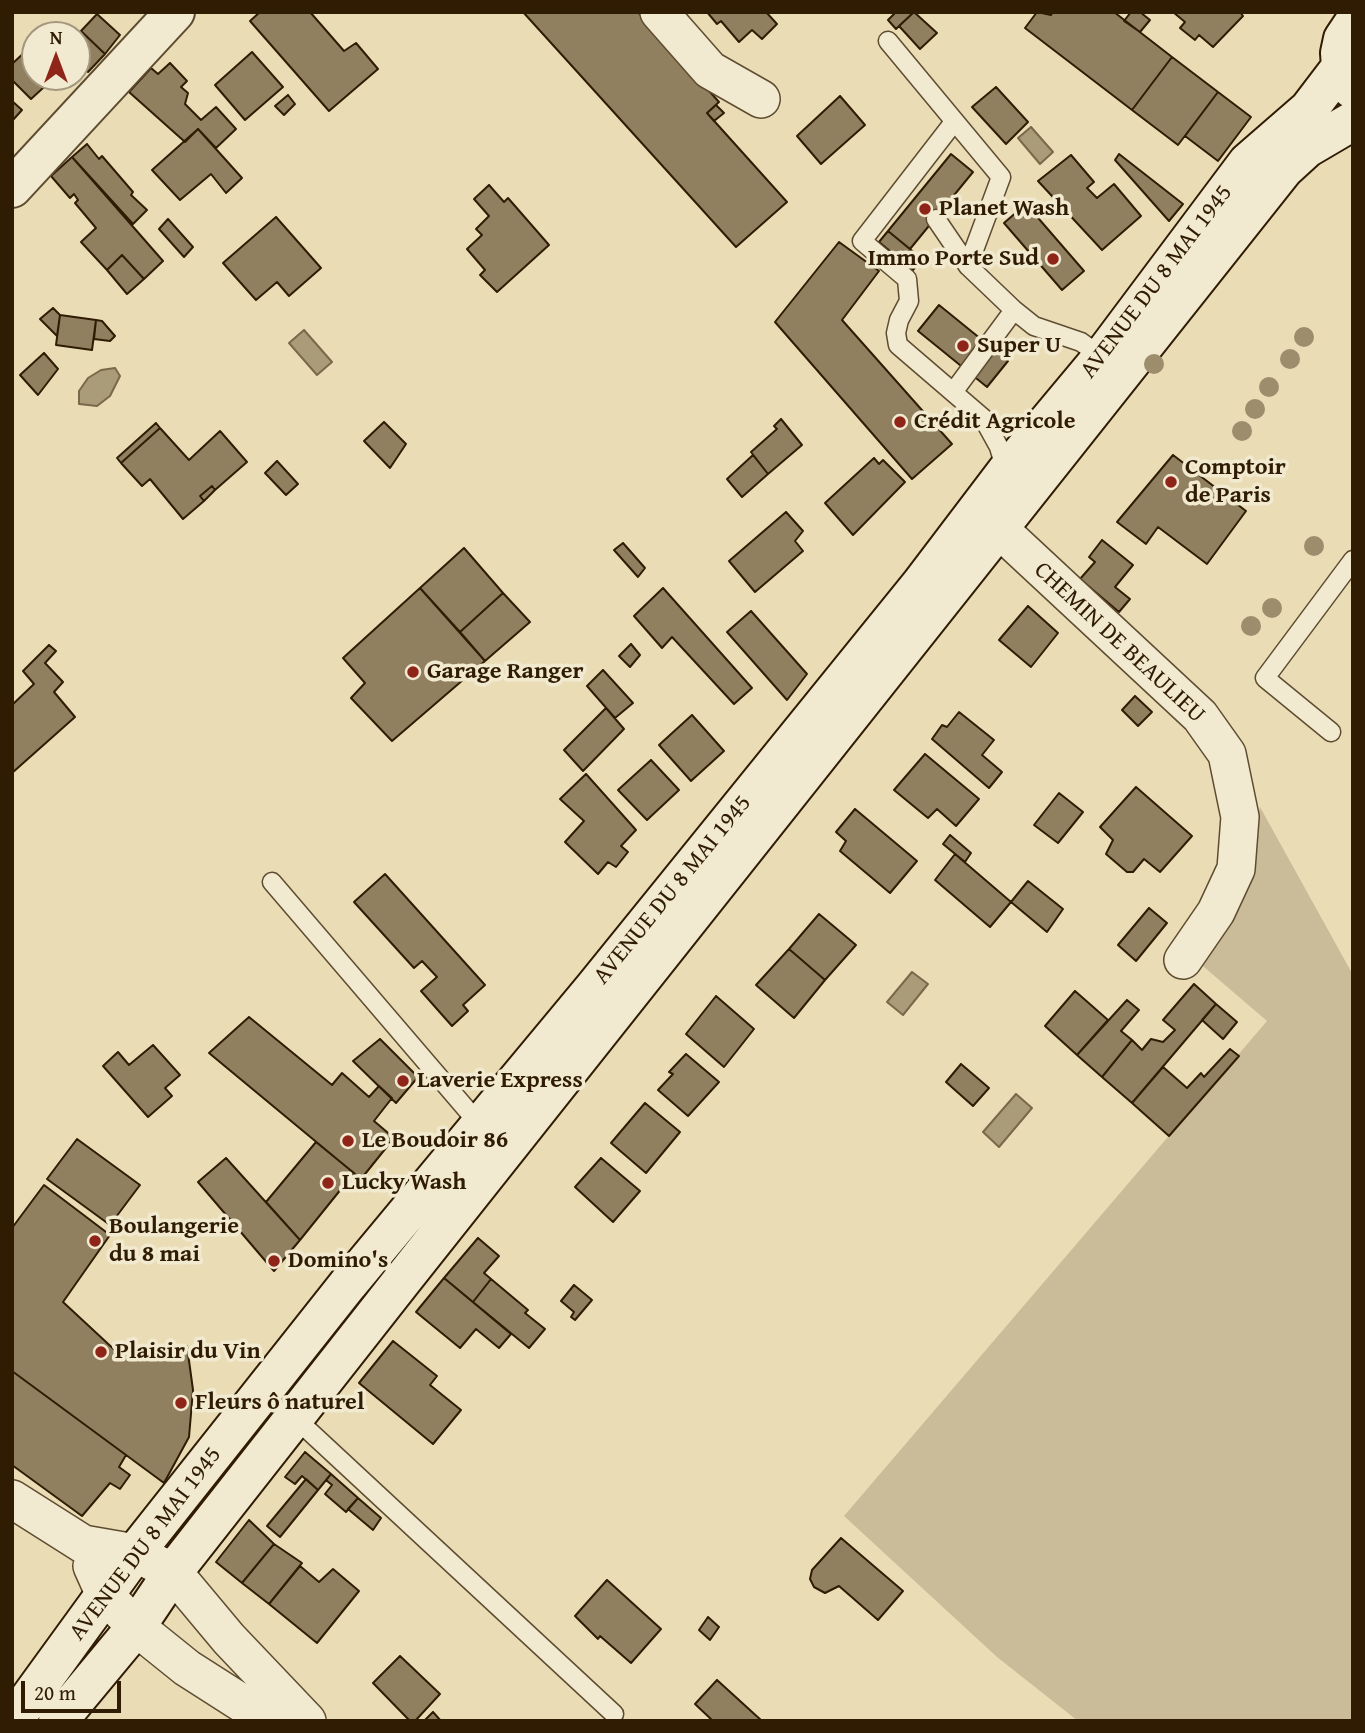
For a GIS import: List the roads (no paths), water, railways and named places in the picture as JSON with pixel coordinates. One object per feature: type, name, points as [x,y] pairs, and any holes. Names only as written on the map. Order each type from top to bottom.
[{"type":"main road","points":[[12,188],[175,12]]},
{"type":"main road","name":"AVENUE DU 8 MAI 1945","points":[[58,1721],[136,1627],[173,1572],[294,1417],[998,528],[1112,365],[1248,162],[1347,78],[1343,39],[1353,24]]},
{"type":"main road","name":"AVENUE DU 8 MAI 1945","points":[[13,1721],[135,1553],[348,1284],[928,575],[1006,472],[1112,365],[1284,169],[1307,148],[1353,121]]},
{"type":"street","points":[[659,12],[709,70],[761,99]]},
{"type":"street","name":"CHEMIN DE BEAULIEU","points":[[998,528],[1200,716],[1227,754],[1240,817],[1236,869],[1216,912],[1184,960]]},
{"type":"street","points":[[12,1499],[83,1544],[135,1553],[173,1572],[229,1639],[307,1721]]},
{"type":"street","points":[[83,1544],[105,1595],[136,1627],[187,1668],[270,1721]]},
{"type":"lane","points":[[887,41],[1001,177],[968,266]]},
{"type":"lane","points":[[954,122],[908,195],[862,241],[907,279],[909,300],[899,320],[896,333],[898,345],[983,418],[999,447],[1006,472]]},
{"type":"lane","points":[[936,219],[968,266],[1014,310],[1034,326],[1081,342],[1112,365]]},
{"type":"lane","points":[[954,391],[1014,310]]},
{"type":"lane","points":[[1331,732],[1265,678],[1353,560]]},
{"type":"lane","points":[[272,882],[480,1125]]},
{"type":"lane","points":[[294,1417],[614,1714]]},
{"type":"place","name":"Planet Wash","points":[[925,209]]},
{"type":"place","name":"Immo Porte Sud","points":[[1053,259]]},
{"type":"place","name":"Super U","points":[[963,346]]},
{"type":"place","name":"Crédit Agricole","points":[[900,422]]},
{"type":"place","name":"Comptoir de Paris","points":[[1171,482]]},
{"type":"place","name":"Garage Ranger","points":[[413,672]]},
{"type":"place","name":"Laverie Express","points":[[403,1081]]},
{"type":"place","name":"Le Boudoir 86","points":[[348,1141]]},
{"type":"place","name":"Lucky Wash","points":[[328,1183]]},
{"type":"place","name":"Boulangerie du 8 mai","points":[[95,1241]]},
{"type":"place","name":"Domino's","points":[[274,1261]]},
{"type":"place","name":"Plaisir du Vin","points":[[101,1352]]},
{"type":"place","name":"Fleurs ô naturel","points":[[181,1403]]}]
